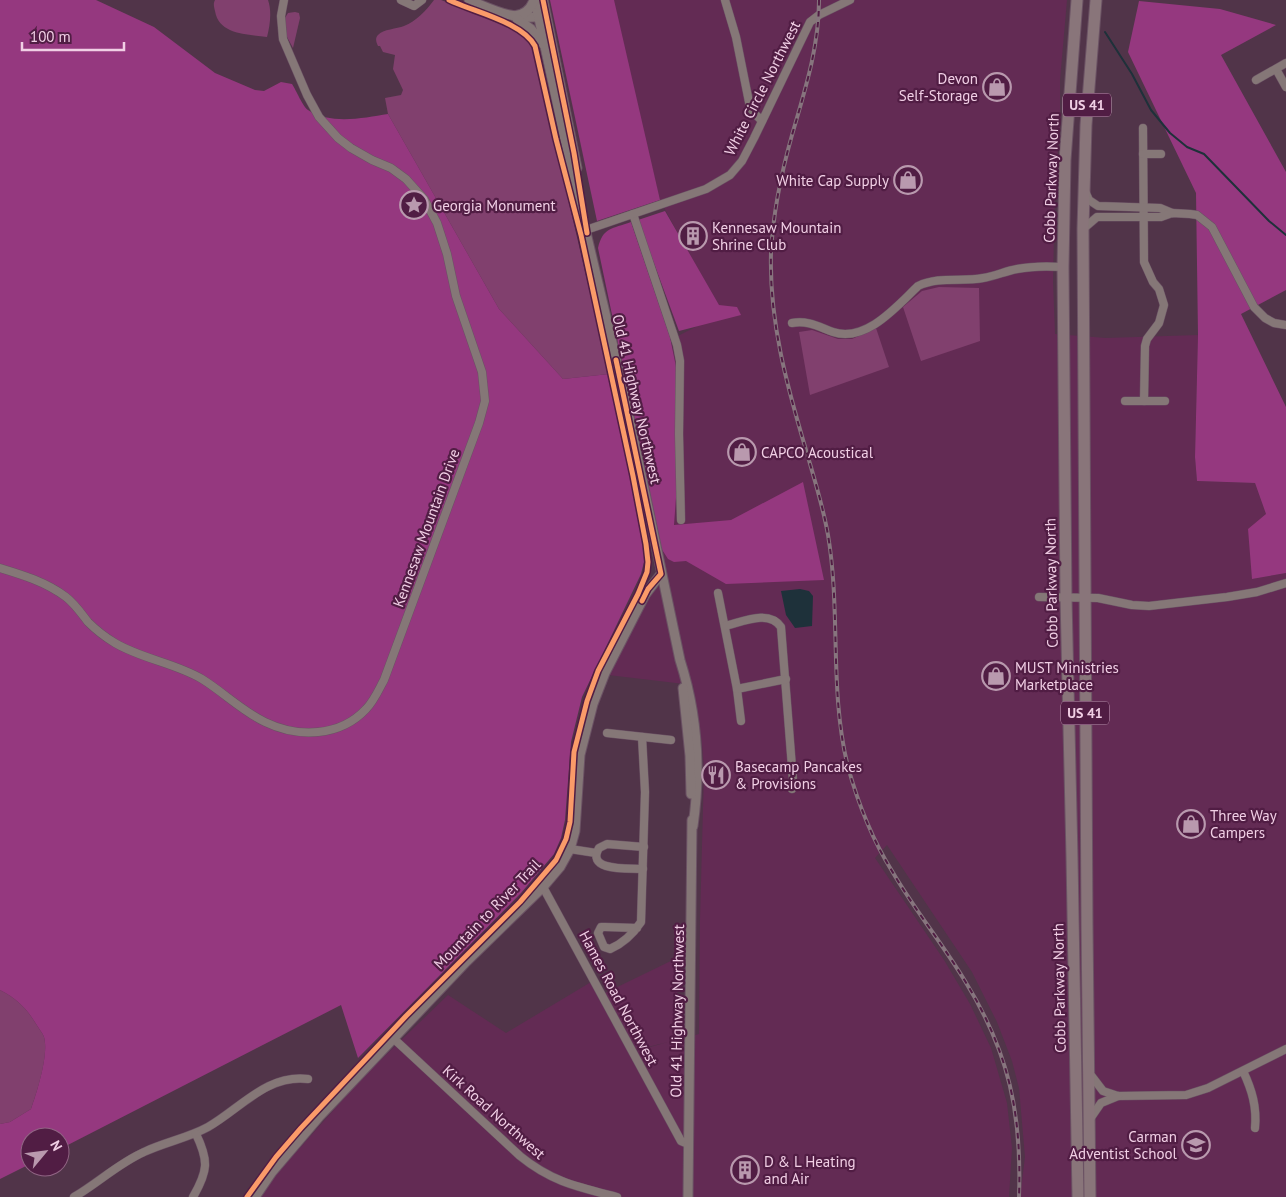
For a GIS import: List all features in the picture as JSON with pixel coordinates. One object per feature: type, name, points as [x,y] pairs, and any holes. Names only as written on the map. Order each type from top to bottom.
[{"type":"main road","name":"Cobb Parkway North","points":[[1077,0],[1065,160],[1063,267],[1066,598],[1078,1197]]},
{"type":"main road","name":"Cobb Parkway North","points":[[1090,1197],[1085,724],[1083,188],[1096,0]]},
{"type":"street","points":[[401,0],[410,6],[419,2]]},
{"type":"street","points":[[469,0],[513,17],[531,28],[547,51]]},
{"type":"street","points":[[513,17],[525,12],[535,0]]},
{"type":"street","name":"Old 41 Highway Northwest","points":[[535,0],[543,16],[574,153],[586,230]]},
{"type":"street","name":"Old 41 Highway Northwest","points":[[543,0],[547,51],[626,403],[661,574],[690,697],[694,726],[697,781],[693,826],[688,1197]]},
{"type":"street","points":[[725,0],[736,37],[750,106],[762,120]]},
{"type":"street","name":"White Circle Northwest","points":[[586,230],[706,189],[723,181],[730,175],[742,161],[810,22],[819,15],[850,0]]},
{"type":"street","name":"Kennesaw Mountain Drive","points":[[0,568],[45,584],[65,596],[102,635],[117,644],[143,656],[178,667],[201,678],[264,722],[296,732],[314,733],[335,729],[354,720],[367,708],[384,680],[479,423],[485,401],[482,372],[456,296],[447,254],[432,210],[399,173],[351,148],[338,138],[319,117],[307,95],[283,39],[281,16],[284,3]]},
{"type":"street","points":[[513,17],[529,18],[543,16]]},
{"type":"street","points":[[1256,80],[1286,63]]},
{"type":"street","points":[[1276,69],[1286,87]]},
{"type":"street","points":[[1144,128],[1144,262],[1153,282],[1159,289],[1164,305],[1159,323],[1147,339],[1145,346],[1144,401]]},
{"type":"street","points":[[1143,154],[1161,154]]},
{"type":"street","points":[[1083,188],[1089,200],[1098,206],[1160,208],[1172,213],[1197,216],[1212,227],[1254,307],[1265,318],[1274,323],[1286,325]]},
{"type":"street","points":[[1083,229],[1098,218],[1161,217],[1172,213]]},
{"type":"street","points":[[633,214],[677,345],[680,361],[681,520]]},
{"type":"street","points":[[792,323],[807,323],[834,332],[852,335],[881,318],[918,286],[924,284],[953,279],[982,278],[1016,269],[1038,266],[1063,267]]},
{"type":"street","points":[[1125,401],[1165,401]]},
{"type":"street","points":[[255,1197],[289,1150],[393,1038],[467,961],[543,888],[560,867],[570,849],[575,831],[581,750],[593,704],[605,673],[645,595],[661,574]]},
{"type":"street","points":[[1039,598],[1105,599],[1132,605],[1149,606],[1257,592],[1286,583]]},
{"type":"street","points":[[718,593],[738,689],[741,721]]},
{"type":"street","points":[[725,626],[767,617],[775,620],[781,627],[793,780],[792,789]]},
{"type":"street","points":[[738,689],[786,679]]},
{"type":"street","points":[[607,733],[671,740]]},
{"type":"street","points":[[637,928],[605,926],[601,927],[598,933],[604,947],[610,949],[627,940],[637,928],[641,922],[645,792],[642,737]]},
{"type":"street","points":[[644,847],[607,844],[599,848],[596,853],[598,862],[604,866],[644,869]]},
{"type":"street","points":[[570,849],[596,853]]},
{"type":"street","name":"Hames Road Northwest","points":[[543,888],[681,1141],[688,1144]]},
{"type":"street","name":"Kirk Road Northwest","points":[[393,1038],[520,1156],[540,1171],[566,1184],[617,1197]]},
{"type":"street","points":[[1088,1071],[1099,1087],[1108,1093],[1118,1096],[1176,1096],[1193,1094],[1208,1088],[1286,1049]]},
{"type":"street","points":[[1243,1071],[1253,1096],[1256,1113],[1255,1128]]},
{"type":"street","points":[[74,1197],[139,1154],[196,1134],[217,1122],[252,1095],[267,1087],[288,1079],[308,1079]]},
{"type":"street","points":[[1089,1120],[1101,1103],[1118,1096]]},
{"type":"street","points":[[193,1197],[203,1178],[206,1167],[205,1154],[196,1134]]},
{"type":"shaded area","points":[[0,0],[96,0],[154,27],[215,73],[255,90],[264,91],[281,82],[292,84],[306,108],[317,115],[327,118],[347,119],[388,114],[499,309],[563,379],[609,374],[643,536],[645,558],[641,574],[582,697],[571,742],[565,820],[561,838],[554,854],[521,893],[358,1058],[341,1005],[70,1144],[70,1127],[20,1127],[20,1169],[0,1179],[0,1124],[10,1122],[31,1109],[42,1073],[45,1044],[43,1035],[26,1010],[12,997],[0,990]]},
{"type":"shaded area","points":[[215,0],[268,0],[270,18],[267,37],[235,32],[222,25],[215,11]]},
{"type":"shaded area","points":[[434,0],[441,0],[513,28],[523,35],[533,49],[609,374],[563,379],[499,309],[388,114],[385,98],[401,95],[403,90],[393,69],[395,55],[383,52],[380,46],[377,45],[376,37],[383,31],[404,26],[413,21]]},
{"type":"shaded area","points":[[550,0],[614,0],[660,200],[597,221]]},
{"type":"shaded area","points":[[611,0],[1067,0],[1060,80],[1060,125],[1055,183],[1053,282],[1055,334],[1106,338],[1198,335],[1195,457],[1197,481],[1255,483],[1266,514],[1252,579],[1286,573],[1286,1197],[1020,1197],[1025,1157],[1019,1088],[1012,1061],[997,1022],[972,972],[887,845],[875,858],[944,960],[970,1004],[991,1048],[1007,1103],[1012,1148],[1009,1197],[259,1197],[264,1188],[363,1077],[448,995],[506,1033],[591,982],[629,1053],[668,1042],[636,1050],[605,993],[677,958],[678,1040],[699,1034],[704,770],[693,685],[608,675],[656,574],[681,483],[672,339],[721,314],[660,200]]},
{"type":"shaded area","points":[[1139,1],[1220,9],[1276,25],[1221,55],[1286,172],[1286,290],[1241,314],[1286,407],[1286,573],[1252,579],[1248,529],[1266,514],[1255,483],[1197,481],[1195,457],[1198,335],[1196,193],[1128,52]]},
{"type":"shaded area","points":[[288,13],[299,13],[300,18],[293,48],[287,37],[285,18]]},
{"type":"shaded area","points":[[665,211],[719,305],[737,307],[741,315],[679,331],[638,220]]},
{"type":"shaded area","points":[[631,222],[670,337],[676,367],[677,484],[674,525],[731,520],[803,482],[824,580],[726,584],[686,561],[674,562],[668,559],[661,548],[598,248],[606,232]]},
{"type":"shaded area","points":[[939,287],[979,288],[980,341],[921,361],[903,307],[922,291]]},
{"type":"shaded area","points":[[876,328],[889,367],[810,395],[799,332],[812,330],[838,339],[852,339]]},
{"type":"shaded area","points":[[0,990],[17,1001],[34,1021],[44,1037],[45,1053],[42,1073],[31,1109],[10,1122],[0,1124]]},
{"type":"water","points":[[800,589],[809,591],[813,596],[812,626],[795,628],[786,615],[781,591]]},
{"type":"waterway","points":[[1105,32],[1132,74],[1151,110],[1170,133],[1187,147],[1204,154],[1269,221],[1286,235]]},
{"type":"railway","points":[[819,0],[814,52],[778,194],[772,238],[771,278],[776,328],[786,377],[828,535],[832,564],[837,680],[842,738],[856,794],[878,846],[901,885],[965,981],[992,1033],[1010,1085],[1015,1111],[1018,1138],[1019,1197]]},
{"type":"cycle path","name":"Mountain to River Trail","points":[[247,1197],[276,1157],[301,1128],[406,1016],[520,902],[556,860],[566,839],[570,822],[574,752],[587,701],[598,671],[638,594],[647,572],[646,544],[633,476],[581,235],[556,139],[535,46],[520,30],[509,24],[449,0]]},
{"type":"cycle path","points":[[543,0],[574,153],[587,233]]},
{"type":"cycle path","points":[[616,360],[661,574],[648,589],[642,601]]},
{"type":"place","name":"Devon Self-Storage","points":[[997,87]]},
{"type":"place","name":"White Cap Supply","points":[[908,180]]},
{"type":"place","name":"Georgia Monument","points":[[414,205]]},
{"type":"place","name":"Kennesaw Mountain Shrine Club","points":[[693,236]]},
{"type":"place","name":"CAPCO Acoustical","points":[[742,452]]},
{"type":"place","name":"MUST Ministries Marketplace","points":[[996,676]]},
{"type":"place","name":"Basecamp Pancakes & Provisions","points":[[716,775]]},
{"type":"place","name":"Three Way Campers","points":[[1191,824]]},
{"type":"place","name":"Carman Adventist School","points":[[1196,1145]]},
{"type":"place","name":"D & L Heating and Air","points":[[745,1170]]}]
